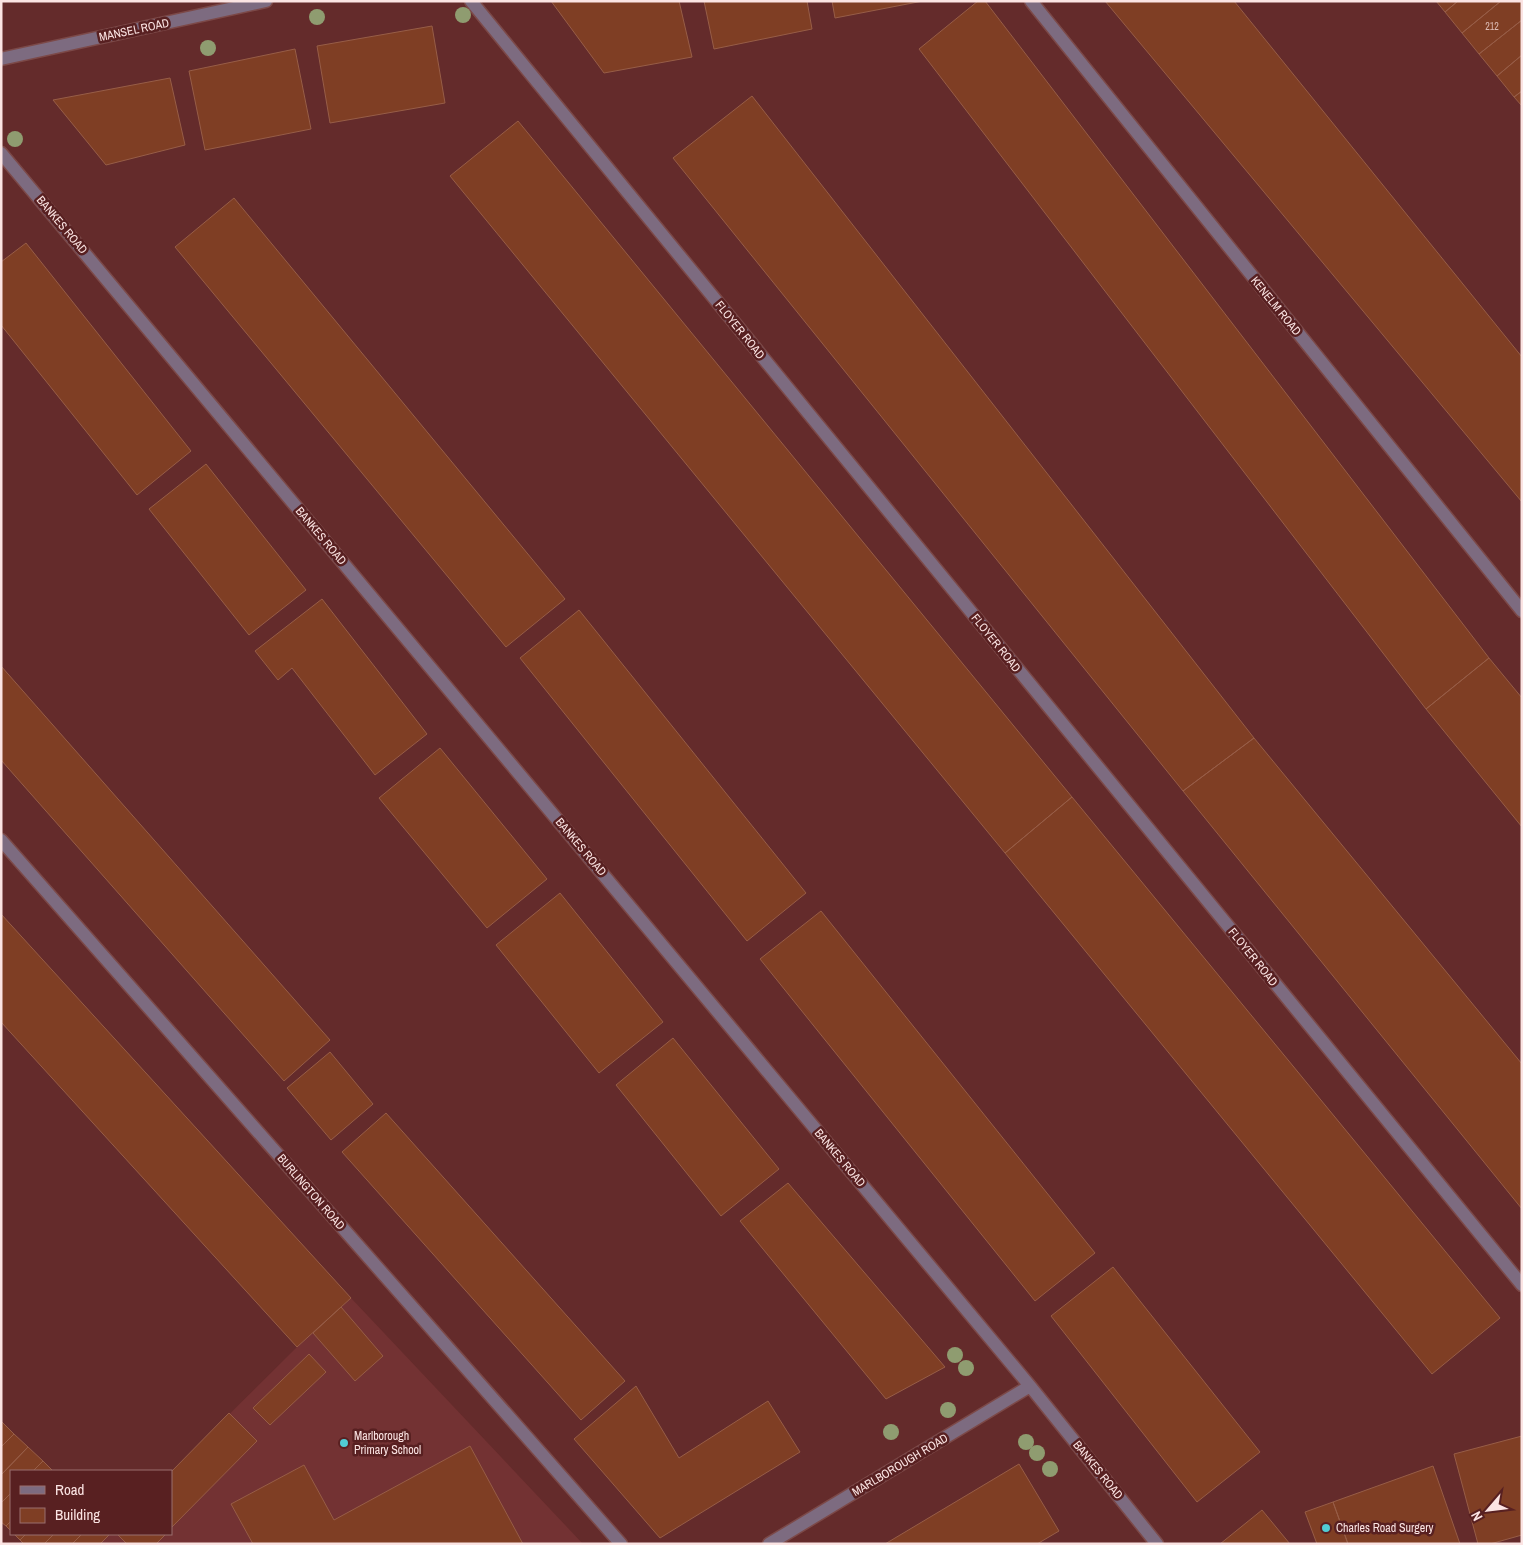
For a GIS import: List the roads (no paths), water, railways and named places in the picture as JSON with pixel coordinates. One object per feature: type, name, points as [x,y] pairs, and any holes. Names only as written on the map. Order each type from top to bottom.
[{"type":"street","name":"MANSEL ROAD","points":[[1,58],[266,1]]},
{"type":"street","name":"FLOYER ROAD","points":[[471,1],[1522,1285]]},
{"type":"street","name":"KENELM ROAD","points":[[1031,1],[1522,611]]},
{"type":"street","name":"BANKES ROAD","points":[[1,153],[1030,1386],[1157,1544]]},
{"type":"street","name":"BURLINGTON ROAD","points":[[1,840],[621,1544]]},
{"type":"street","name":"MARLBOROUGH ROAD","points":[[769,1544],[1030,1386]]},
{"type":"place","name":"Marlborough Primary School","points":[[344,1443]]},
{"type":"place","name":"Charles Road Surgery","points":[[1326,1528]]}]
